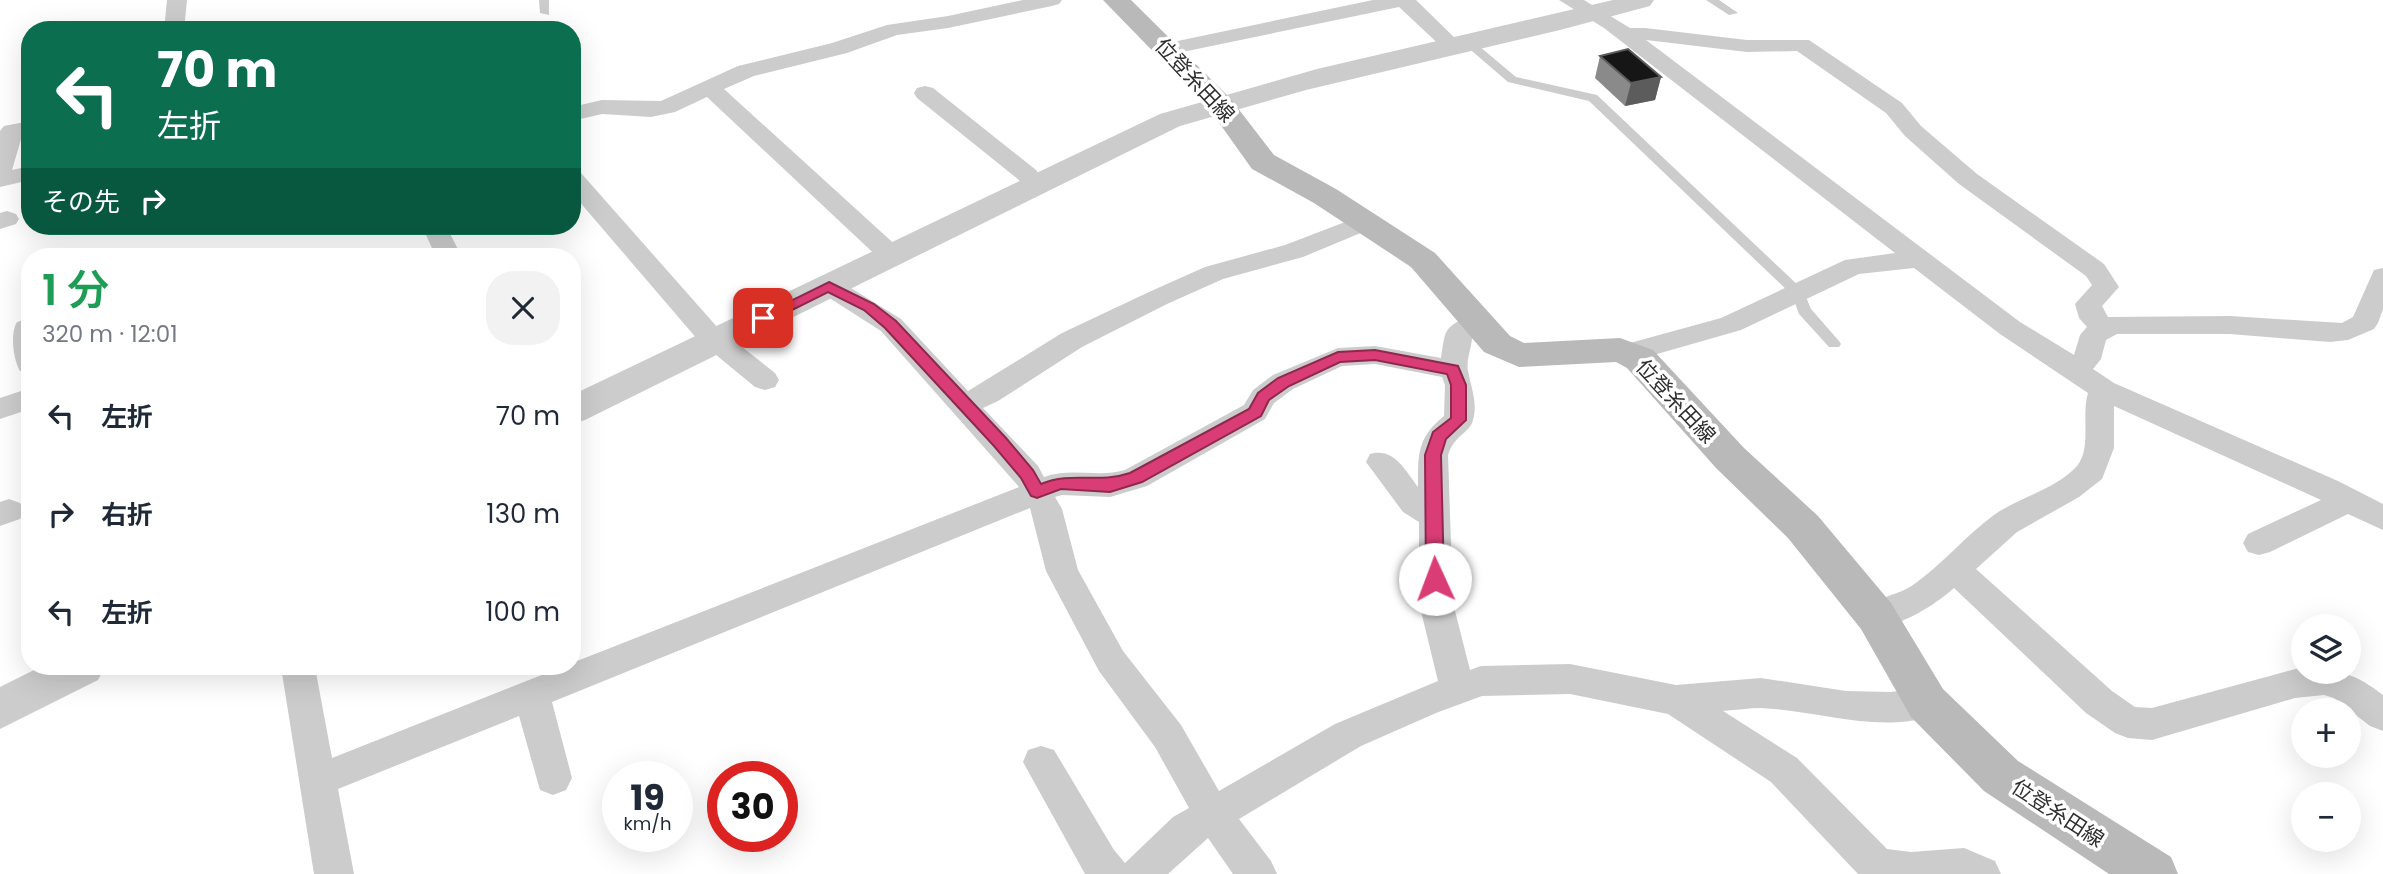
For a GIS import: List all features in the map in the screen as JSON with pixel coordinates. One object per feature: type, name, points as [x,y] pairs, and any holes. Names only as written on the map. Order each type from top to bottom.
[{"type":"main road","name":"位登糸田線","points":[[1116,0],[1168,49],[1185,71],[1220,104],[1263,162],[1366,222],[1423,260],[1497,344],[1520,355],[1620,350],[1640,359],[1730,458],[1803,527],[1876,616],[1927,703],[2001,776],[2153,874]]},
{"type":"street","points":[[175,21],[177,0]]},
{"type":"street","points":[[581,112],[602,107],[651,110],[667,107],[746,71],[839,48],[894,29],[948,22],[1052,0]]},
{"type":"street","points":[[1317,0],[1332,15]]},
{"type":"street","points":[[1168,49],[1403,0],[1461,45]]},
{"type":"street","points":[[581,407],[1170,120],[1220,104],[1461,45],[1582,8],[1641,0]]},
{"type":"street","points":[[1582,8],[1625,35],[2073,371],[2104,390],[2383,518]]},
{"type":"street","points":[[1625,35],[1645,34],[1748,46],[1802,44],[1894,108],[1913,131],[1997,203],[2095,270],[2106,287],[2088,304],[2093,318],[2105,329]]},
{"type":"street","points":[[710,88],[892,256]]},
{"type":"street","points":[[925,93],[1028,176],[1044,181]]},
{"type":"street","points":[[0,171],[12,131],[21,130]]},
{"type":"street","points":[[999,137],[1044,181]]},
{"type":"street","points":[[0,180],[21,175]]},
{"type":"street","points":[[581,188],[708,334],[719,340],[765,380]]},
{"type":"street","points":[[965,404],[988,394],[1072,340],[1214,272],[1294,251],[1366,222]]},
{"type":"street","points":[[1629,353],[1731,324],[1854,267],[1920,258]]},
{"type":"street","points":[[2073,371],[2087,359],[2094,335],[2112,325],[2230,325],[2330,333],[2348,331],[2364,323],[2383,276]]},
{"type":"street","points":[[829,286],[844,297],[869,307],[891,325],[1027,474],[1046,509],[1062,571],[1111,661],[1168,736],[1213,815],[1256,874]]},
{"type":"street","points":[[1458,690],[1436,603],[1433,455],[1439,436],[1459,420],[1459,385],[1453,370],[1459,334],[1479,323]]},
{"type":"street","points":[[316,781],[1060,483],[1110,486],[1136,478],[1255,412],[1263,397],[1283,382],[1338,357],[1375,355],[1453,370]]},
{"type":"street","points":[[1876,616],[1924,595],[2006,523],[2068,489],[2091,471],[2099,448],[2099,404],[2104,390]]},
{"type":"street","points":[[0,409],[21,401]]},
{"type":"street","points":[[1381,462],[1414,504],[1433,516]]},
{"type":"street","points":[[2259,543],[2348,500]]},
{"type":"street","points":[[1954,569],[2099,702],[2128,722],[2152,724],[2295,683],[2325,680],[2346,687],[2383,715]]},
{"type":"street","points":[[0,709],[66,675]]},
{"type":"street","points":[[299,675],[334,874]]},
{"type":"street","points":[[1140,874],[1187,830],[1348,735],[1481,681],[1570,679],[1676,699],[1761,693],[1846,706],[1890,707],[1927,703]]},
{"type":"street","points":[[532,695],[553,778]]},
{"type":"street","points":[[1676,699],[1784,770],[1877,866],[1911,871],[1964,867],[1982,874]]},
{"type":"street","points":[[1041,762],[1100,863],[1110,874]]},
{"type":"lane","points":[[544,0],[545,13]]},
{"type":"lane","points":[[1711,0],[1733,13]]},
{"type":"lane","points":[[1461,45],[1512,80],[1593,98],[1798,293],[1804,311],[1834,344]]},
{"type":"building","points":[[1628,49],[1661,77],[1631,83],[1600,56]]},
{"type":"route","points":[[763,318],[829,286],[844,297],[869,307],[891,325],[1000,442],[1027,474],[1037,492],[1060,483],[1110,486],[1136,478],[1255,412],[1263,397],[1283,382],[1338,357],[1375,355],[1453,370],[1459,385],[1459,420],[1439,436],[1433,455],[1435,579]]}]
